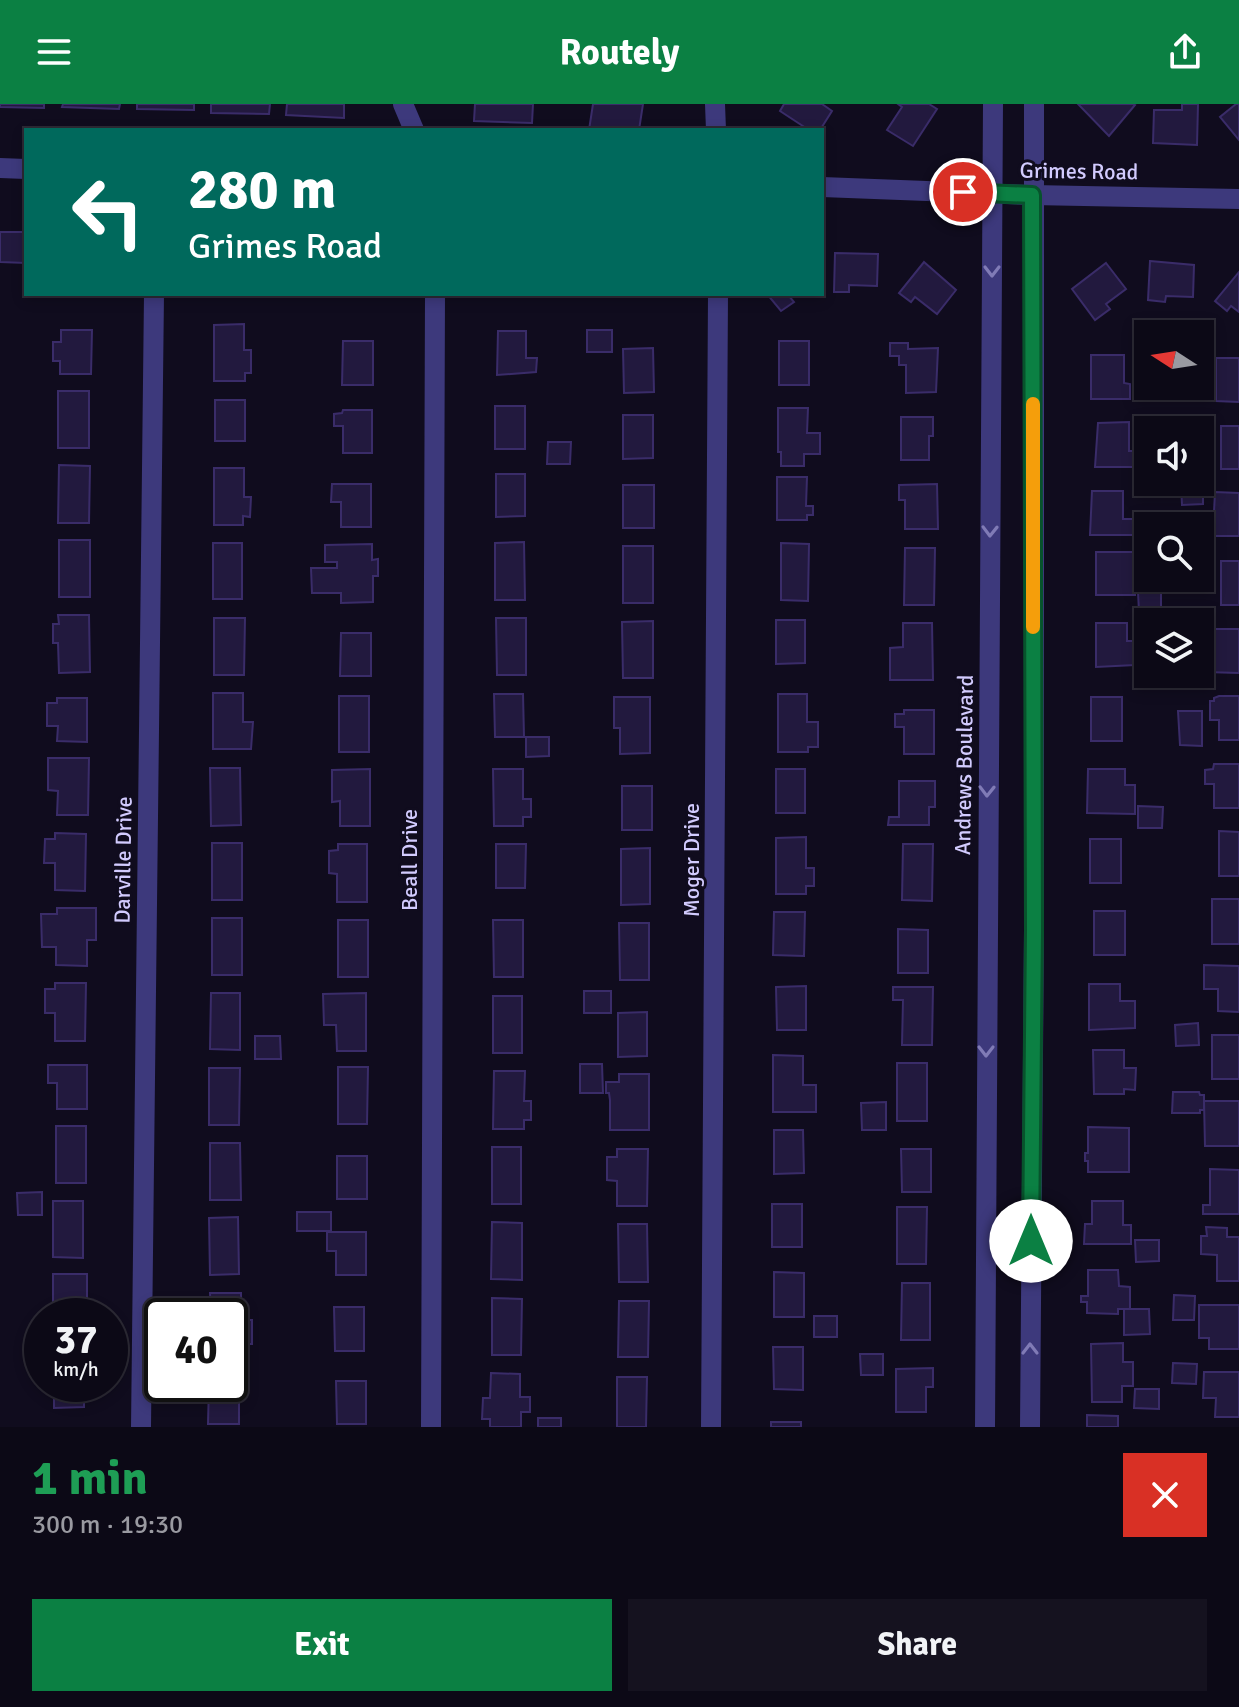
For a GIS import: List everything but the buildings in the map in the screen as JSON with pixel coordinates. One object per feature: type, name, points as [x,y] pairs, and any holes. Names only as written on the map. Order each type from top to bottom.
[{"type":"street","points":[[403,104],[413,128]]},
{"type":"street","points":[[715,104],[716,128]]},
{"type":"street","name":"Andrews Boulevard","points":[[985,1427],[993,104]]},
{"type":"street","points":[[1030,1427],[1034,930],[1034,104]]},
{"type":"street","points":[[0,168],[24,169]]},
{"type":"street","name":"Grimes Road","points":[[824,187],[1239,199]]},
{"type":"street","name":"Darville Drive","points":[[141,1427],[154,296]]},
{"type":"street","name":"Beall Drive","points":[[431,1427],[435,296]]},
{"type":"street","name":"Moger Drive","points":[[711,1427],[718,296]]},
{"type":"slow traffic","points":[[1033,404],[1033,627]]},
{"type":"route","points":[[963,192],[1032,195],[1034,930],[1031,1241]]}]
